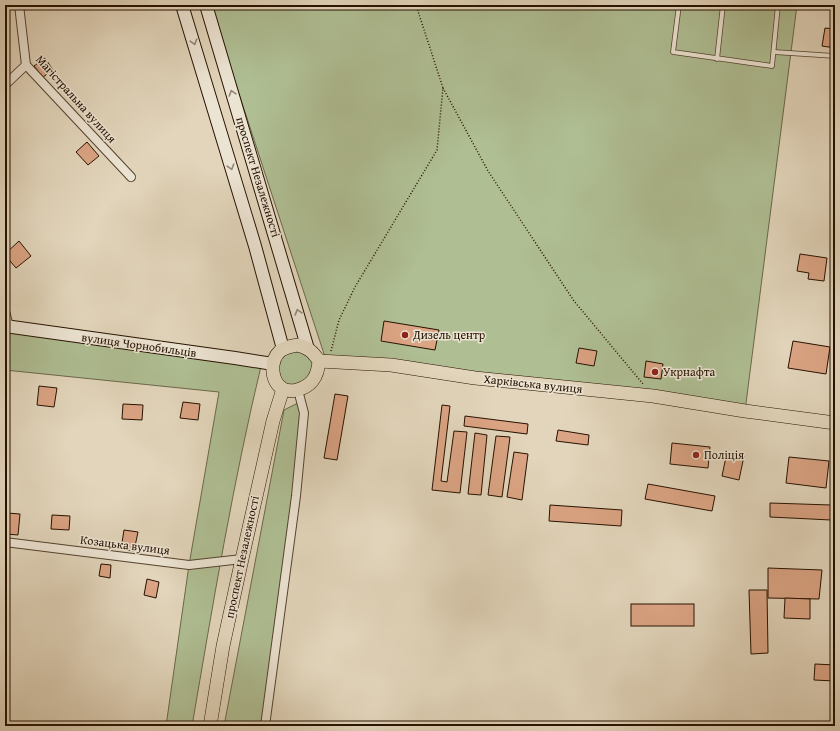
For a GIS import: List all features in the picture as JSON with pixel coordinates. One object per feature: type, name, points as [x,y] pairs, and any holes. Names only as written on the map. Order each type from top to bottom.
[{"type":"main road","points":[[290,346],[305,346],[308,349],[323,360],[315,378],[303,389],[294,391],[283,389],[277,384],[273,376],[273,364],[276,356],[281,350],[290,346]]},
{"type":"main road","name":"Харківська вулиця","points":[[323,360],[391,365],[476,378],[653,396],[745,411],[835,423]]},
{"type":"main road","name":"проспект Незалежності","points":[[210,726],[223,646],[273,421],[283,389]]},
{"type":"street","name":"Магістральна вулиця","points":[[19,5],[26,65],[131,177]]},
{"type":"street","name":"проспект Незалежності","points":[[182,5],[255,246],[284,349]]},
{"type":"street","name":"проспект Незалежності","points":[[206,5],[308,349]]},
{"type":"street","points":[[5,84],[26,65]]},
{"type":"street","points":[[5,311],[7,326]]},
{"type":"street","name":"вулиця Чорнобильців","points":[[7,326],[273,364]]},
{"type":"street","points":[[265,726],[296,496],[304,420],[304,413],[298,390]]},
{"type":"street","name":"Козацька вулиця","points":[[5,542],[189,565],[242,559]]},
{"type":"lane","points":[[679,5],[672,52],[772,66],[778,5]]},
{"type":"lane","points":[[717,59],[723,5]]},
{"type":"lane","points":[[774,52],[835,56]]},
{"type":"path","points":[[416,5],[443,88],[488,171],[574,302],[653,396]]},
{"type":"path","points":[[323,360],[339,320],[355,287],[437,150],[443,88]]},
{"type":"green space","points":[[210,5],[797,5],[745,411],[326,360]]},
{"type":"green space","points":[[5,326],[262,362],[233,498],[192,726],[166,726],[189,565],[219,392],[5,370]]},
{"type":"green space","points":[[290,346],[314,354],[315,378],[283,389],[276,356]]},
{"type":"green space","points":[[302,401],[304,413],[265,726],[224,726],[284,410]]},
{"type":"building","points":[[825,28],[835,29],[835,48],[822,46]]},
{"type":"building","points":[[45,58],[53,70],[43,77],[34,66]]},
{"type":"building","points":[[87,142],[99,156],[88,165],[76,152]]},
{"type":"building","points":[[19,241],[31,256],[16,268],[5,254]]},
{"type":"building","points":[[800,254],[827,258],[824,281],[808,279],[809,273],[797,271]]},
{"type":"building","points":[[384,321],[439,330],[435,350],[381,341]]},
{"type":"building","points":[[793,341],[830,347],[826,374],[788,368]]},
{"type":"building","points":[[579,348],[597,351],[594,366],[576,363]]},
{"type":"building","points":[[646,361],[663,364],[661,379],[644,377]]},
{"type":"building","points":[[39,386],[57,388],[54,407],[37,405]]},
{"type":"building","points":[[335,394],[348,396],[337,460],[324,458]]},
{"type":"building","points":[[183,402],[200,404],[198,420],[180,418]]},
{"type":"building","points":[[123,404],[143,405],[142,420],[122,419]]},
{"type":"building","points":[[442,405],[450,406],[441,481],[447,482],[454,431],[467,432],[460,493],[432,490]]},
{"type":"building","points":[[465,416],[528,424],[527,434],[464,426]]},
{"type":"building","points":[[558,430],[589,435],[588,445],[556,441]]},
{"type":"building","points":[[475,433],[487,435],[481,495],[468,494]]},
{"type":"building","points":[[496,436],[510,437],[502,497],[488,495]]},
{"type":"building","points":[[672,443],[710,447],[708,468],[670,464]]},
{"type":"building","points":[[514,452],[528,454],[522,500],[507,497]]},
{"type":"building","points":[[727,452],[744,456],[739,480],[722,476]]},
{"type":"building","points":[[789,457],[829,461],[826,488],[786,483]]},
{"type":"building","points":[[648,484],[715,496],[712,511],[645,499]]},
{"type":"building","points":[[770,503],[831,505],[831,520],[770,517]]},
{"type":"building","points":[[550,505],[622,510],[621,526],[549,521]]},
{"type":"building","points":[[7,513],[20,514],[18,535],[6,534]]},
{"type":"building","points":[[52,515],[70,516],[69,530],[51,529]]},
{"type":"building","points":[[124,530],[138,532],[134,551],[121,549]]},
{"type":"building","points":[[101,564],[111,565],[110,578],[99,576]]},
{"type":"building","points":[[768,568],[822,570],[819,599],[768,598]]},
{"type":"building","points":[[147,579],[159,582],[156,598],[144,595]]},
{"type":"building","points":[[749,590],[767,590],[768,653],[751,654]]},
{"type":"building","points":[[785,598],[810,599],[810,619],[784,618]]},
{"type":"building","points":[[631,604],[694,604],[694,626],[631,626]]},
{"type":"building","points":[[815,664],[835,665],[835,681],[814,680]]},
{"type":"place","name":"Дизель центр","points":[[405,335]]},
{"type":"place","name":"Укрнафта","points":[[655,372]]},
{"type":"place","name":"Поліція","points":[[696,455]]}]
